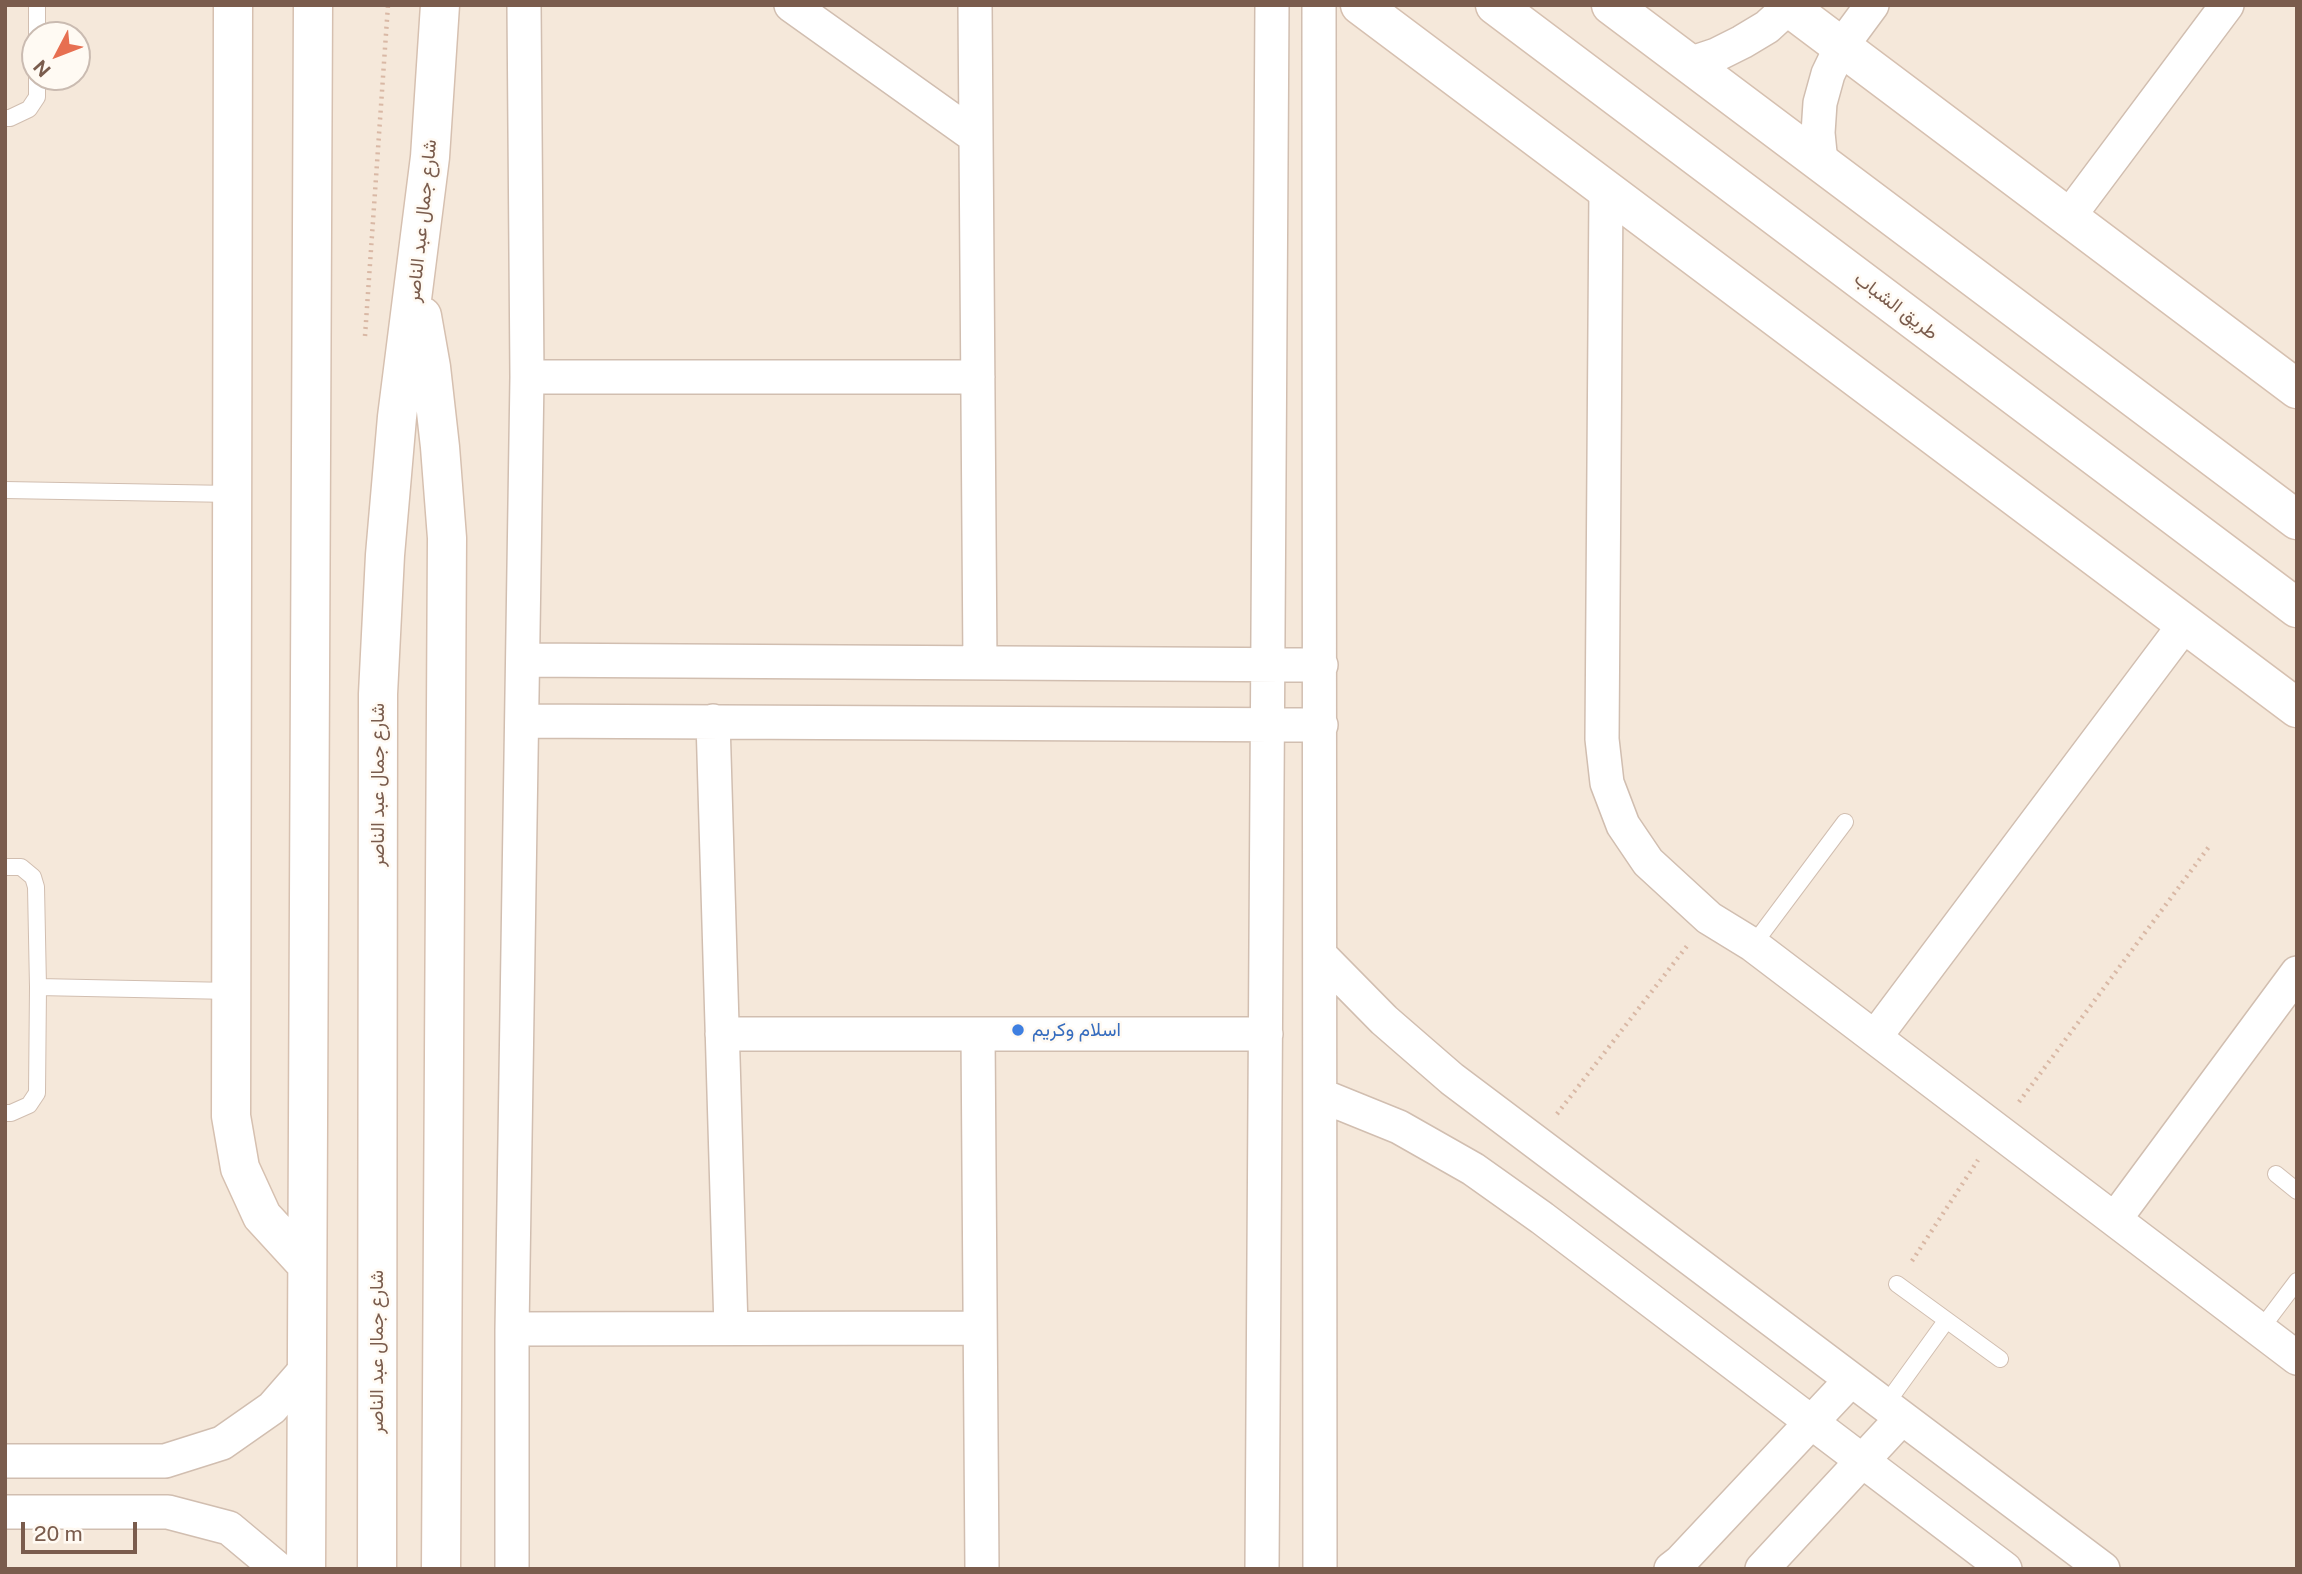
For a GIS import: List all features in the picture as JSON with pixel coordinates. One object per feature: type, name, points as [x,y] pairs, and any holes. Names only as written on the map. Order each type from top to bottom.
[{"type":"main road","points":[[233,5],[232,1116],[240,1168],[262,1216],[307,1265]]},
{"type":"main road","points":[[306,1569],[313,5]]},
{"type":"main road","name":"شارع جمال عبد الناصر","points":[[377,1569],[379,694],[388,514],[397,417],[430,157],[440,5]]},
{"type":"main road","points":[[1360,5],[2297,708]]},
{"type":"main road","name":"طريق الشباب","points":[[1495,5],[2297,608]]},
{"type":"main road","points":[[1611,5],[2297,520]]},
{"type":"main road","points":[[1789,6],[2067,219],[2297,389]]},
{"type":"main road","points":[[415,280],[431,367],[447,538],[441,1569]]},
{"type":"street","points":[[512,1569],[512,1329],[527,377],[524,5]]},
{"type":"street","points":[[791,5],[976,137]]},
{"type":"street","points":[[975,5],[980,663]]},
{"type":"street","points":[[1262,1569],[1272,5]]},
{"type":"street","points":[[1319,5],[1320,1569]]},
{"type":"street","points":[[1821,163],[1818,133],[1820,103],[1828,74],[1841,47],[1872,5]]},
{"type":"street","points":[[2067,219],[2227,5]]},
{"type":"street","points":[[1689,64],[1742,42],[1767,27],[1789,6]]},
{"type":"street","points":[[1606,189],[1602,739],[1607,783],[1623,825],[1648,862],[1709,918],[1753,945],[2297,1357]]},
{"type":"street","points":[[527,377],[978,377]]},
{"type":"street","points":[[1875,1037],[2185,624]]},
{"type":"street","points":[[523,660],[1321,665]]},
{"type":"street","points":[[522,721],[1321,725]]},
{"type":"street","points":[[713,721],[731,1328]]},
{"type":"street","points":[[1321,956],[1384,1020],[1452,1079],[2103,1569]]},
{"type":"street","points":[[2115,1219],[2297,973]]},
{"type":"street","points":[[722,1034],[1266,1034]]},
{"type":"street","points":[[978,1034],[982,1569]]},
{"type":"street","points":[[1320,1095],[1399,1127],[1473,1169],[1542,1218],[1863,1461],[1987,1563]]},
{"type":"street","points":[[512,1329],[980,1328]]},
{"type":"street","points":[[5,1461],[165,1461],[222,1443],[272,1408],[307,1368]]},
{"type":"street","points":[[1671,1569],[1851,1380]]},
{"type":"street","points":[[1762,1569],[1863,1461],[1894,1411]]},
{"type":"street","points":[[5,1511],[169,1512],[229,1528],[278,1569]]},
{"type":"lane","points":[[5,117],[10,118],[29,109],[37,97],[37,91]]},
{"type":"lane","points":[[5,490],[232,495]]},
{"type":"lane","points":[[1753,945],[1845,822]]},
{"type":"lane","points":[[5,867],[21,867],[33,877],[36,887],[38,987],[37,1093],[29,1105],[5,1113]]},
{"type":"lane","points":[[38,987],[232,991]]},
{"type":"lane","points":[[2276,1174],[2297,1191]]},
{"type":"lane","points":[[2260,1330],[2297,1281]]},
{"type":"lane","points":[[1897,1284],[2000,1359]]},
{"type":"lane","points":[[1894,1411],[1946,1321]]},
{"type":"path","points":[[1897,1284],[1997,1130],[2211,844]]},
{"type":"path","points":[[1536,1141],[1709,918]]},
{"type":"shaded area","points":[[5,5],[2297,5],[2297,1569],[5,1569]]},
{"type":"place","name":"اسلام وكريم","points":[[1018,1030]]}]
